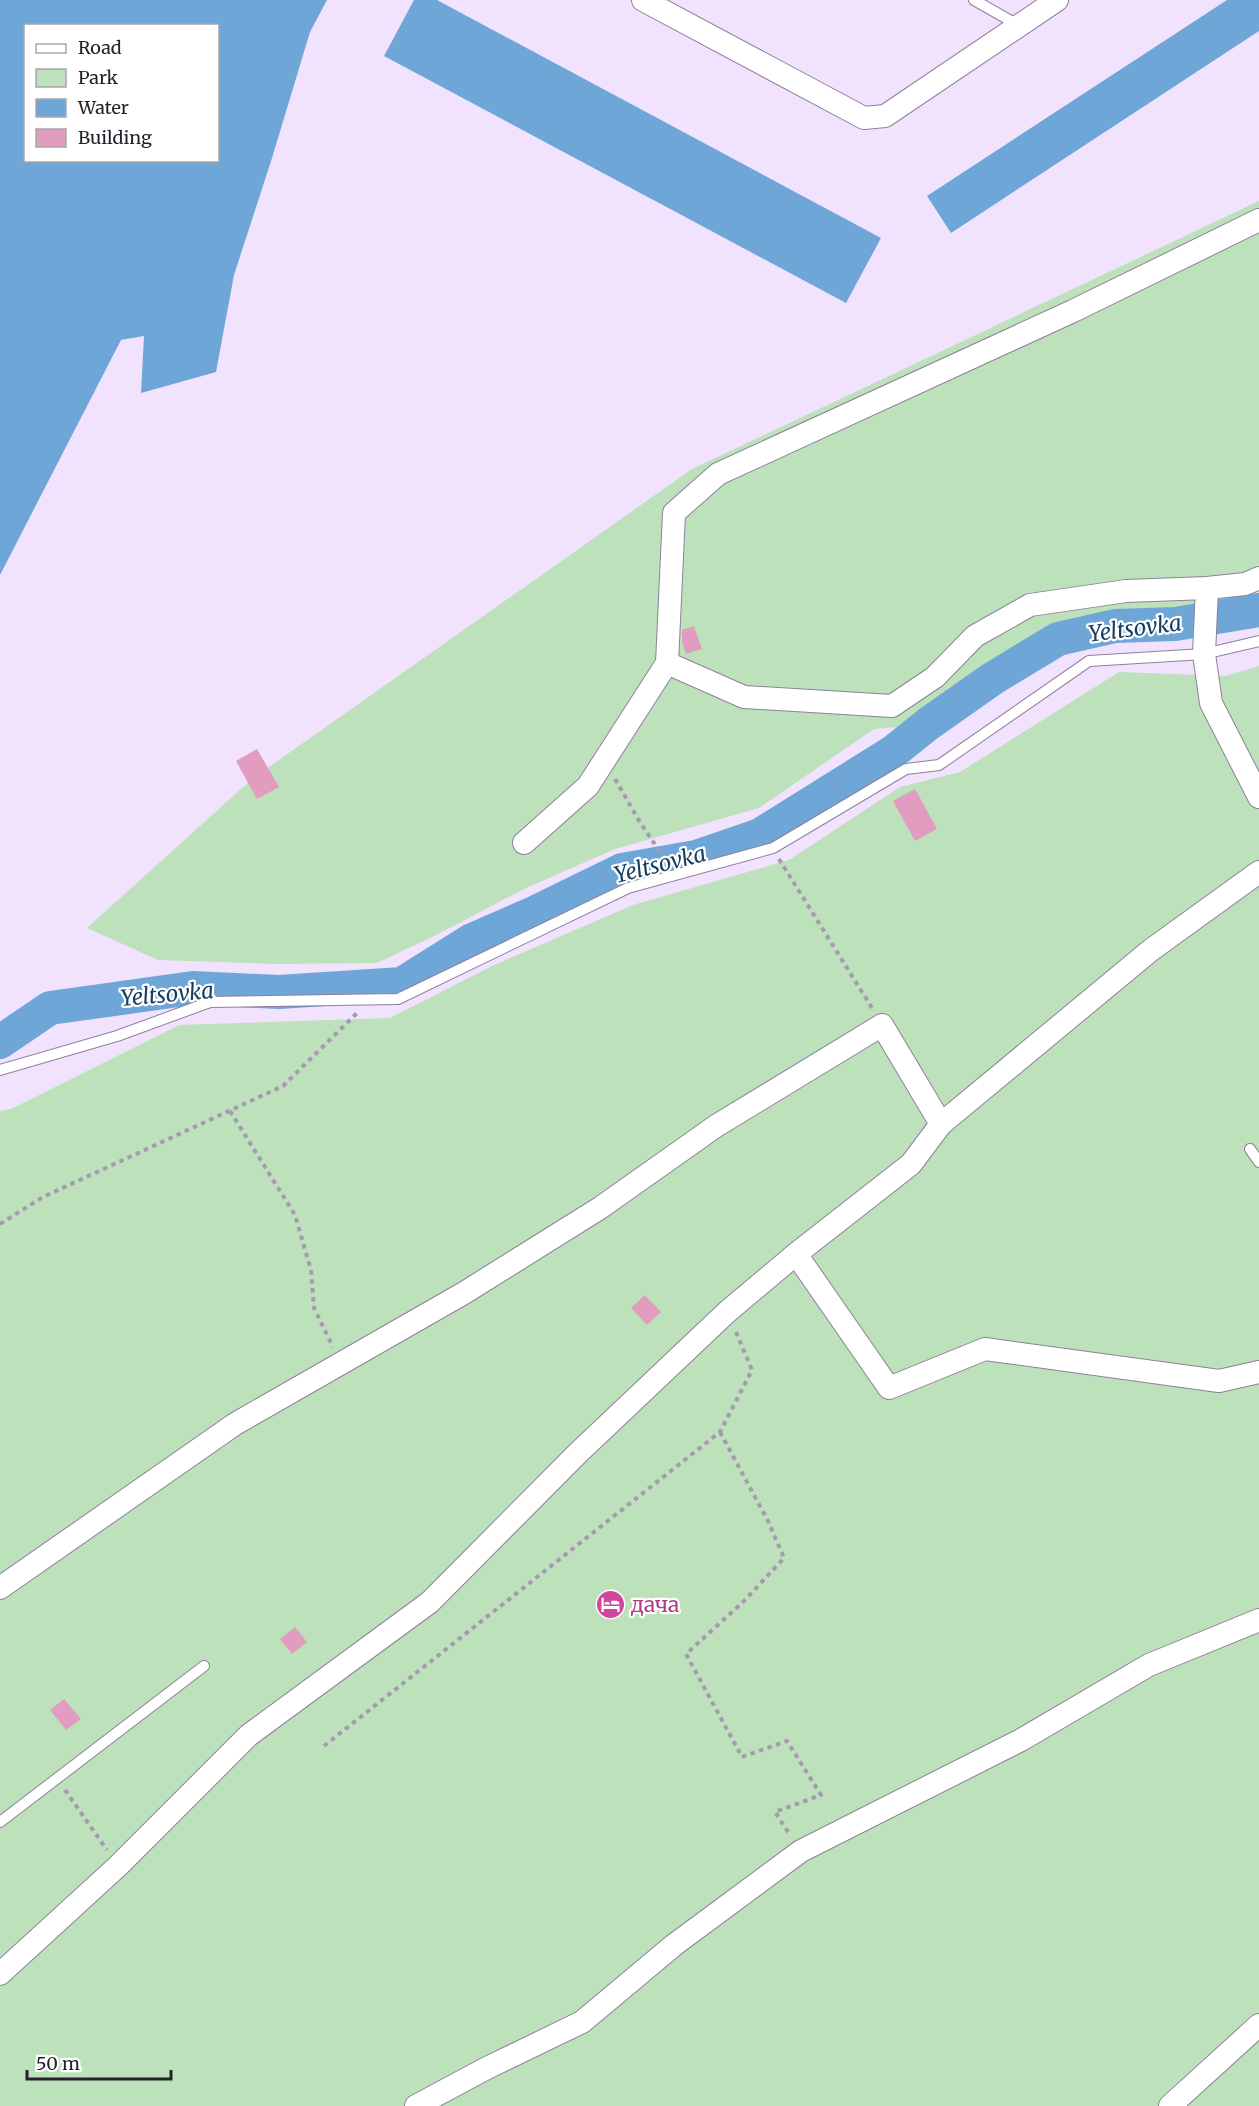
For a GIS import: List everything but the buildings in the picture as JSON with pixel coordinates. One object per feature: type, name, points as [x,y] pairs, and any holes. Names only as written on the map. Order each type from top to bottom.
[{"type":"street","points":[[643,0],[864,118],[885,116],[1057,0]]},
{"type":"street","points":[[524,843],[588,786],[667,663],[675,513],[718,474],[1073,311],[1259,220]]},
{"type":"street","points":[[667,663],[744,697],[892,706],[935,677],[975,636],[1030,606],[1126,591],[1245,584],[1259,578]]},
{"type":"street","points":[[1206,588],[1204,654],[1211,703],[1259,797]]},
{"type":"street","points":[[0,1974],[118,1866],[249,1735],[430,1602],[578,1454],[728,1312],[796,1254],[911,1164],[941,1124],[1151,950],[1259,872]]},
{"type":"street","points":[[0,1588],[235,1424],[483,1281],[600,1208],[716,1126],[882,1025],[941,1124]]},
{"type":"street","points":[[796,1254],[889,1388],[985,1349],[1219,1381],[1259,1372]]},
{"type":"street","points":[[416,2106],[485,2069],[582,2022],[674,1945],[801,1851],[1021,1740],[1149,1665],[1259,1620]]},
{"type":"street","points":[[1170,2106],[1259,2025]]},
{"type":"lane","points":[[974,0],[1019,26]]},
{"type":"lane","points":[[0,1070],[117,1036],[210,1002],[398,999],[628,888],[773,848],[906,769],[939,765],[1089,661],[1204,654],[1259,641]]},
{"type":"lane","points":[[1250,1149],[1259,1162]]},
{"type":"lane","points":[[0,1822],[204,1666]]},
{"type":"path","points":[[605,760],[638,819],[675,875]]},
{"type":"path","points":[[773,848],[882,1025]]},
{"type":"path","points":[[0,1224],[43,1197],[283,1086],[371,999]]},
{"type":"path","points":[[230,1111],[295,1215],[311,1270],[314,1308],[342,1363]]},
{"type":"path","points":[[324,1746],[720,1432],[752,1370],[728,1312]]},
{"type":"path","points":[[720,1432],[768,1521],[784,1558],[744,1601],[686,1654],[742,1757],[787,1741],[821,1795],[775,1812],[801,1851]]},
{"type":"path","points":[[58,1778],[118,1866]]},
{"type":"green space","points":[[1259,201],[1259,592],[1218,612],[1152,622],[1050,627],[973,676],[920,725],[874,729],[759,808],[615,849],[526,888],[377,963],[277,964],[158,960],[87,928],[252,779],[692,469]]},
{"type":"green space","points":[[1259,666],[1259,2106],[0,2106],[0,1111],[11,1109],[179,1025],[390,1018],[494,965],[633,905],[789,860],[900,787],[960,772],[1119,672],[1225,676]]},
{"type":"water","points":[[0,0],[327,0],[310,32],[234,275],[216,372],[141,393],[144,336],[121,340],[0,575]]},
{"type":"water","points":[[414,0],[437,0],[881,238],[846,303],[384,56]]},
{"type":"water","points":[[1227,0],[1259,0],[1259,31],[951,233],[927,196]]},
{"type":"waterway","name":"Yeltsovka","points":[[0,1042],[50,1008],[193,988],[279,992],[402,984],[472,940],[622,870],[696,857],[760,835],[893,752],[992,679],[1058,639],[1115,626],[1175,624],[1259,610]]},
{"type":"place","name":"дача","points":[[610,1605]]}]
